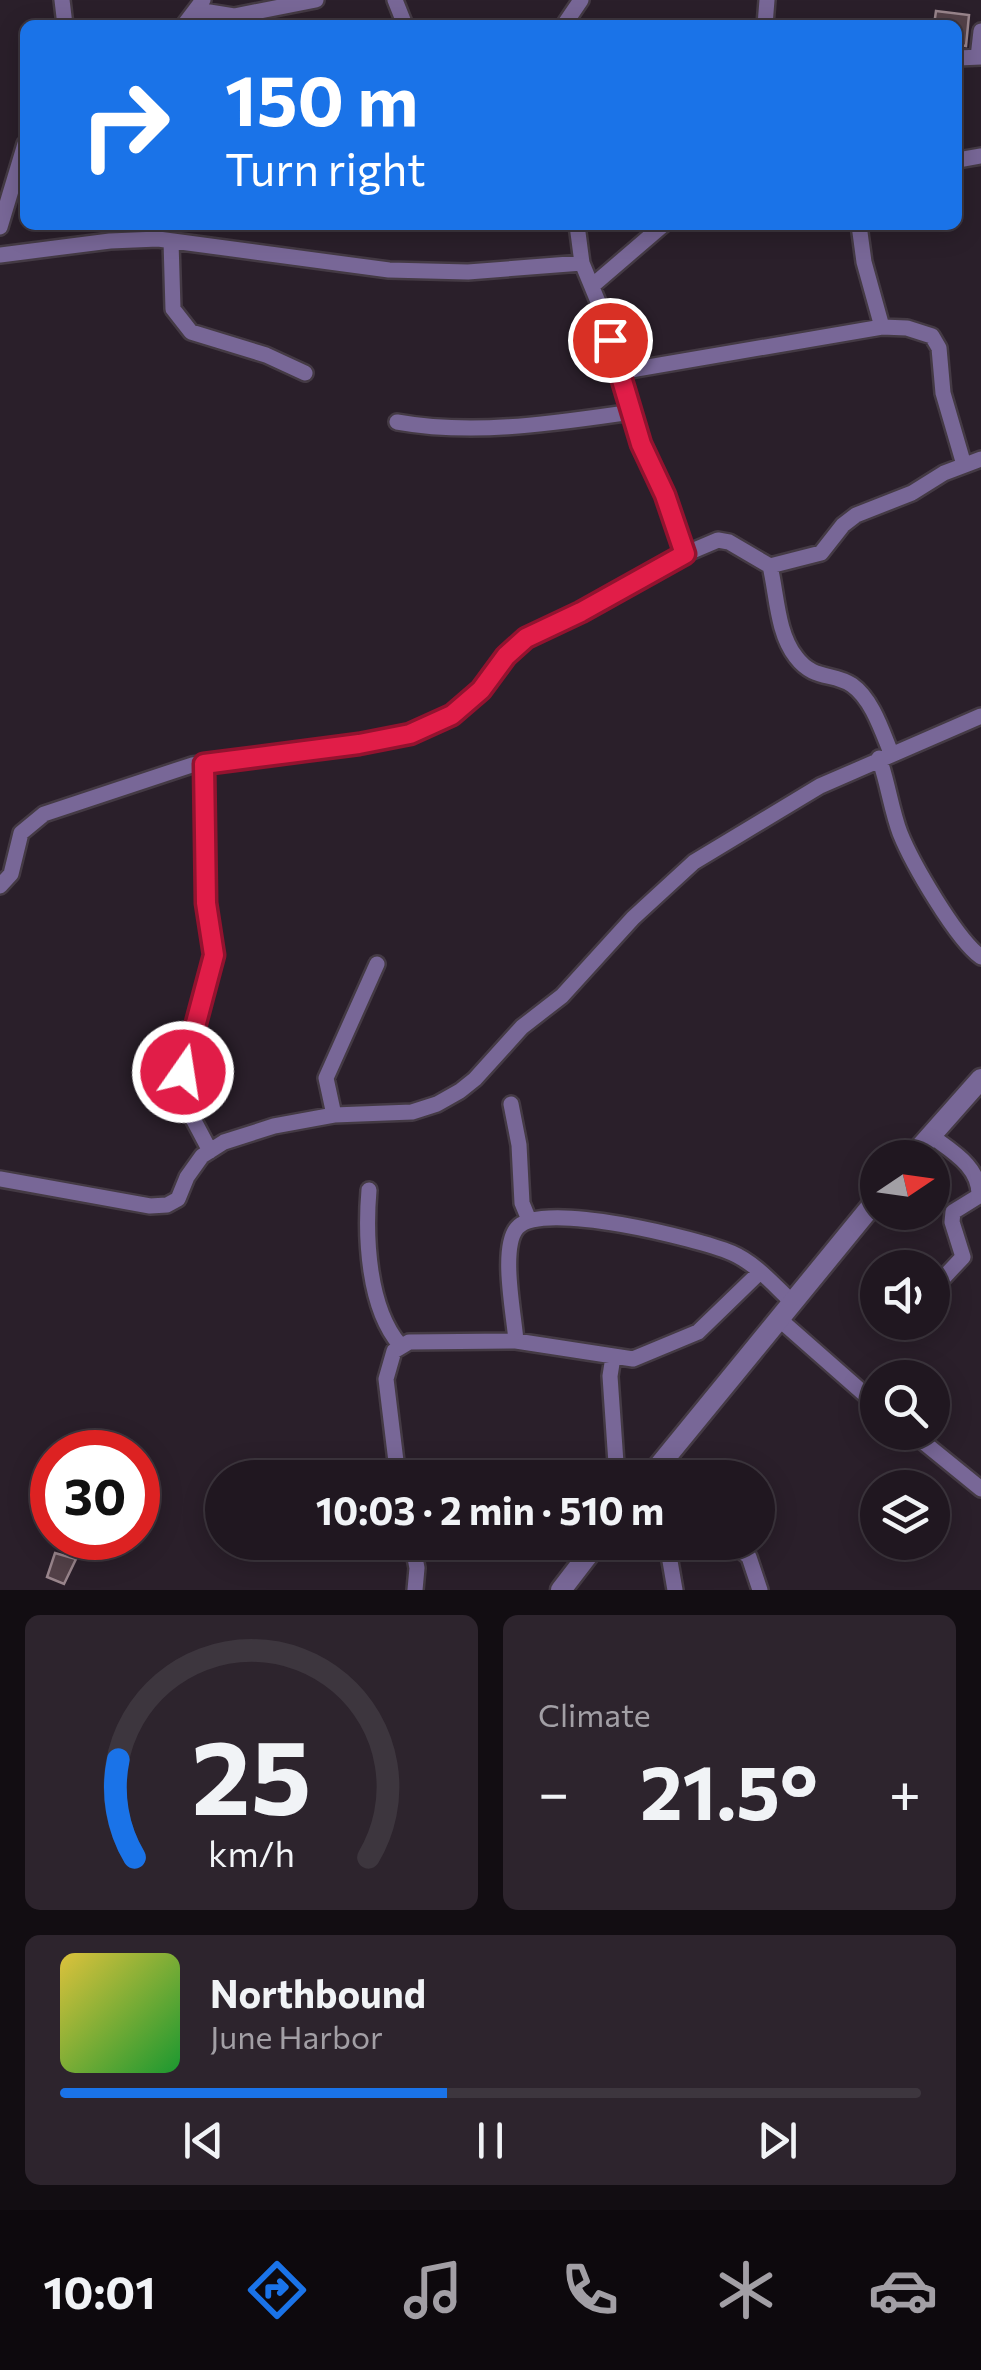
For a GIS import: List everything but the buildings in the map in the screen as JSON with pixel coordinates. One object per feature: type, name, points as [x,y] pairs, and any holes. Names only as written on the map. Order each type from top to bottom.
[{"type":"street","points":[[200,5],[234,16],[316,0]]},
{"type":"street","points":[[980,57],[981,31]]},
{"type":"street","points":[[0,227],[20,161]]},
{"type":"street","points":[[577,230],[582,263],[685,554]]},
{"type":"street","points":[[592,286],[657,230]]},
{"type":"street","points":[[860,230],[882,327]]},
{"type":"street","points":[[0,255],[110,242],[170,241],[389,270],[468,272],[582,263]]},
{"type":"street","points":[[170,241],[173,309],[190,332],[266,355],[305,373]]},
{"type":"street","points":[[620,372],[882,327],[907,328],[932,336],[938,348],[943,393],[964,465]]},
{"type":"street","points":[[398,422],[490,428],[632,412]]},
{"type":"street","points":[[0,886],[11,874],[16,846],[30,822],[44,814],[204,764],[410,734],[452,715],[481,690],[506,656],[526,638],[685,554],[718,540],[729,542],[770,566],[821,553],[856,515],[981,458]]},
{"type":"street","points":[[770,566],[781,624],[794,656],[809,670],[845,681],[860,692],[885,756],[902,838],[948,917],[971,950],[981,957]]},
{"type":"street","points":[[0,1179],[150,1206],[166,1205],[178,1199],[187,1177],[210,1151],[224,1142],[274,1126],[334,1115],[412,1112],[436,1104],[476,1080],[522,1028],[562,996],[633,918],[694,862],[820,786],[981,716]]},
{"type":"street","points":[[204,764],[206,903],[214,955],[181,1089],[210,1151]]},
{"type":"street","points":[[334,1115],[326,1078],[378,964]]},
{"type":"street","points":[[926,1140],[981,1078]]},
{"type":"street","points":[[511,1104],[519,1145],[522,1204],[530,1220]]},
{"type":"street","points":[[930,1135],[966,1163],[980,1187],[979,1196],[953,1212],[952,1222],[963,1257],[950,1271]]},
{"type":"street","points":[[369,1190],[369,1256],[381,1309],[400,1346]]},
{"type":"street","points":[[663,1460],[860,1219]]},
{"type":"street","points":[[516,1340],[509,1257],[516,1229],[530,1220],[598,1220],[662,1232],[735,1254],[760,1272],[784,1310],[860,1388]]},
{"type":"street","points":[[396,1460],[386,1379],[387,1366],[400,1346],[428,1341],[516,1340],[633,1359],[698,1332],[760,1272]]},
{"type":"street","points":[[613,1357],[610,1376],[616,1460]]},
{"type":"street","points":[[934,1450],[981,1489]]},
{"type":"street","points":[[415,1560],[415,1590]]},
{"type":"street","points":[[561,1590],[584,1560]]},
{"type":"street","points":[[670,1560],[675,1590]]},
{"type":"street","points":[[750,1560],[760,1590]]},
{"type":"route","points":[[183,1072],[214,955],[206,903],[204,764],[410,734],[452,715],[481,690],[506,656],[526,638],[685,554],[665,495],[641,444],[610,340]]}]
